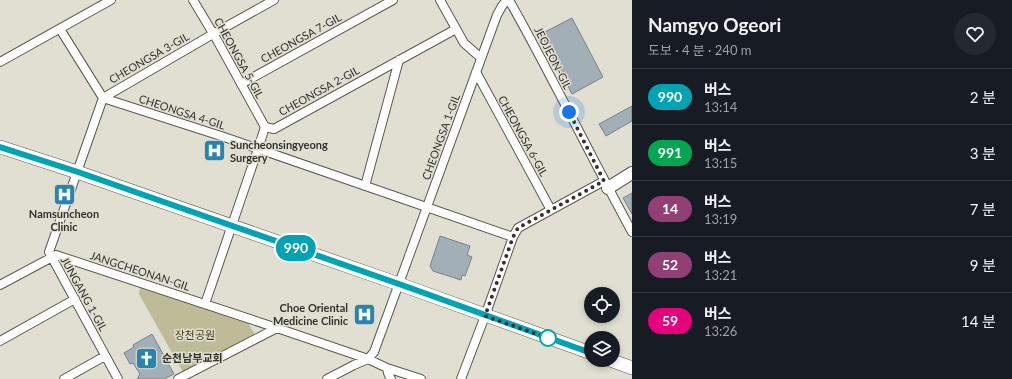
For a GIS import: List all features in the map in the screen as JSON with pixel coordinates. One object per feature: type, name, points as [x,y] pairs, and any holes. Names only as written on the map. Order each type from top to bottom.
[{"type":"main road","points":[[0,147],[78,172],[399,284],[584,351]]},
{"type":"main road","points":[[620,364],[632,368]]},
{"type":"street","points":[[0,62],[111,0]]},
{"type":"street","name":"CHEONGSA 5-GIL","points":[[193,0],[265,127]]},
{"type":"street","name":"CHEONGSA 3-GIL","points":[[78,172],[103,98],[274,0]]},
{"type":"street","name":"CHEONGSA 7-GIL","points":[[241,84],[393,0]]},
{"type":"street","points":[[440,0],[464,43],[481,58]]},
{"type":"street","name":"CHEONGSA 1-GIL","points":[[368,359],[374,352],[497,14],[508,0]]},
{"type":"street","name":"JEOJEON-GIL","points":[[508,0],[526,30],[632,232]]},
{"type":"street","points":[[60,29],[103,98]]},
{"type":"street","name":"CHEONGSA 2-GIL","points":[[265,127],[274,129],[456,29]]},
{"type":"street","points":[[365,186],[399,60]]},
{"type":"street","name":"CHEONGSA 6-GIL","points":[[476,72],[551,210]]},
{"type":"street","name":"CHEONGSA 4-GIL","points":[[103,98],[258,149],[513,237]]},
{"type":"street","points":[[205,304],[265,127]]},
{"type":"street","name":"JUNGANG 1-GIL","points":[[78,172],[49,252],[118,379]]},
{"type":"street","points":[[461,379],[513,237],[518,228],[551,210],[632,173]]},
{"type":"street","name":"JANGCHEONAN-GIL","points":[[52,257],[56,255],[205,304],[368,359],[387,368],[421,379]]},
{"type":"street","points":[[0,286],[52,257]]},
{"type":"street","points":[[0,341],[75,299]]},
{"type":"street","points":[[178,379],[277,328]]},
{"type":"street","points":[[64,379],[105,356]]},
{"type":"street","points":[[327,379],[368,359]]},
{"type":"street","points":[[387,368],[391,379]]},
{"type":"green space","name":"장천공원","points":[[140,288],[247,321],[255,335],[184,374],[139,294]]},
{"type":"building","points":[[572,18],[603,77],[572,94],[541,34]]},
{"type":"building","points":[[632,106],[632,121],[606,136],[599,124]]},
{"type":"building","points":[[632,193],[632,214],[623,198]]},
{"type":"building","points":[[440,236],[470,246],[467,255],[472,257],[465,276],[462,275],[461,280],[433,271],[430,266]]},
{"type":"building","name":"순천남부교회","points":[[152,334],[174,374],[164,379],[137,379],[140,374],[133,363],[130,364],[124,353],[134,347],[133,345]]},
{"type":"bus line","name":"990","points":[[0,147],[78,172],[399,284],[584,351]]},
{"type":"place","name":"Suncheonsingyeong Surgery","points":[[214,151]]},
{"type":"place","name":"Namsuncheon Clinic","points":[[64,194]]},
{"type":"place","name":"Choe Oriental Medicine Clinic","points":[[364,314]]},
{"type":"place","name":"순천남부교회","points":[[146,358]]},
{"type":"route","points":[[548,338],[551,339],[485,316],[513,237],[518,228],[604,181],[569,112]]}]
